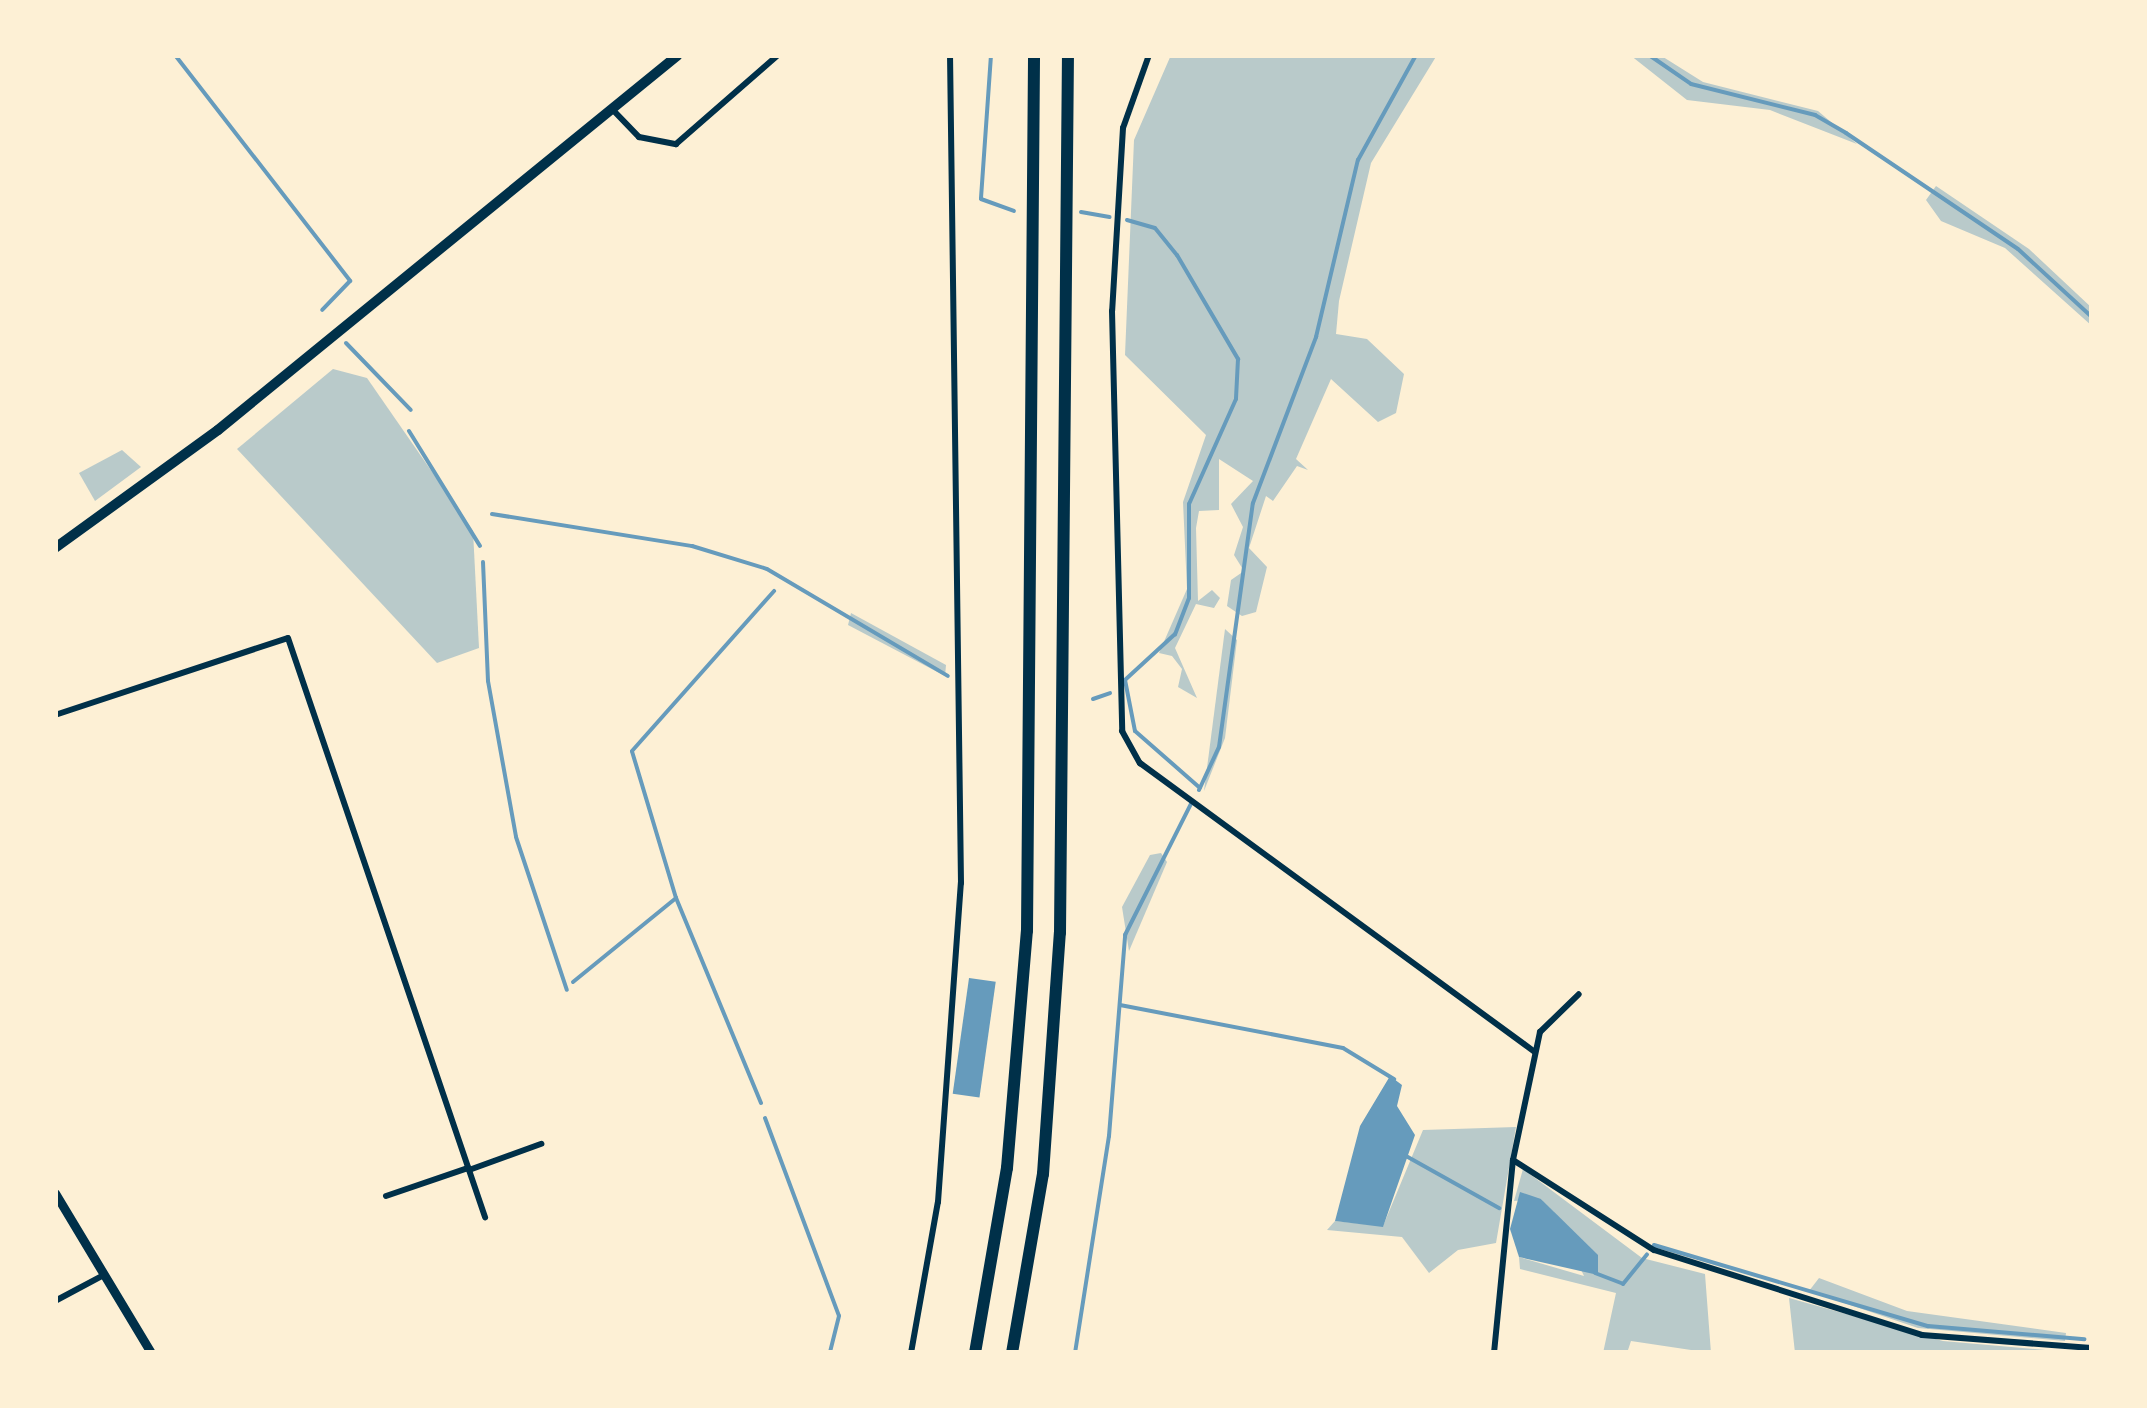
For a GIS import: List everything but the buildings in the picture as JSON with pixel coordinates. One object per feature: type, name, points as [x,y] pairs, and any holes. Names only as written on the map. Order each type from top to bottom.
[{"type":"highway","points":[[975,1353],[1007,1168],[1027,931],[1034,55]]},
{"type":"highway","points":[[1012,1353],[1043,1174],[1059,950],[1068,55]]},
{"type":"main road","points":[[55,548],[218,430],[667,58],[678,55]]},
{"type":"street","points":[[610,107],[639,137],[676,144],[778,55]]},
{"type":"street","points":[[912,1353],[938,1202],[961,883],[950,55]]},
{"type":"street","points":[[1149,55],[1123,128],[1112,312],[1122,731],[1140,763],[1535,1052]]},
{"type":"street","points":[[55,715],[288,638],[485,1217]]},
{"type":"street","points":[[1494,1353],[1512,1160],[1535,1052],[1544,1023],[1579,994]]},
{"type":"street","points":[[386,1196],[541,1144]]},
{"type":"street","points":[[1512,1160],[1654,1250],[1922,1334],[2092,1348]]},
{"type":"street","points":[[55,1194],[150,1353]]},
{"type":"street","points":[[55,1301],[104,1275]]},
{"type":"shaded area","points":[[1171,55],[1437,55],[1371,163],[1339,301],[1336,334],[1367,339],[1404,374],[1396,413],[1378,422],[1331,379],[1296,459],[1308,470],[1297,466],[1273,501],[1266,496],[1249,548],[1267,567],[1256,612],[1242,616],[1227,606],[1231,580],[1244,571],[1234,555],[1243,527],[1231,504],[1253,481],[1219,459],[1219,510],[1199,511],[1196,528],[1198,601],[1212,590],[1220,598],[1214,608],[1196,604],[1175,648],[1197,698],[1178,687],[1182,669],[1172,656],[1159,653],[1187,589],[1183,502],[1206,435],[1125,355],[1134,140]]},
{"type":"shaded area","points":[[1630,55],[1660,55],[1703,82],[1818,111],[1857,144],[1770,110],[1687,100]]},
{"type":"shaded area","points":[[1936,186],[2029,249],[2092,308],[2092,326],[2005,248],[1941,221],[1926,200]]},
{"type":"shaded area","points":[[333,369],[367,378],[473,531],[479,648],[437,663],[237,449]]},
{"type":"shaded area","points":[[122,450],[141,467],[95,501],[79,473]]},
{"type":"shaded area","points":[[851,613],[946,665],[945,676],[848,625]]},
{"type":"shaded area","points":[[1225,629],[1237,640],[1225,738],[1204,791]]},
{"type":"shaded area","points":[[1161,853],[1167,862],[1129,951],[1122,907],[1150,855]]},
{"type":"shaded area","points":[[1516,1127],[1496,1243],[1458,1250],[1429,1273],[1402,1237],[1327,1230],[1335,1221],[1383,1226],[1423,1130]]},
{"type":"shaded area","points":[[1523,1169],[1642,1258],[1705,1274],[1711,1353],[1631,1341],[1627,1353],[1603,1353],[1616,1293],[1520,1269],[1519,1257],[1584,1276],[1554,1212],[1541,1199],[1514,1201]]},
{"type":"shaded area","points":[[1819,1278],[1907,1311],[2066,1333],[2065,1341],[1918,1328],[1809,1291]]},
{"type":"shaded area","points":[[1789,1298],[1943,1341],[2079,1353],[1795,1353]]},
{"type":"water","points":[[969,978],[996,982],[979,1098],[953,1094]]},
{"type":"water","points":[[1390,1076],[1402,1085],[1397,1106],[1415,1135],[1383,1227],[1335,1221],[1360,1126]]},
{"type":"water","points":[[1520,1192],[1541,1199],[1598,1255],[1598,1275],[1519,1257],[1510,1229]]},
{"type":"waterway","points":[[175,55],[350,281],[322,310]]},
{"type":"waterway","points":[[991,55],[981,199],[1014,211]]},
{"type":"waterway","points":[[1199,790],[1219,747],[1253,503],[1316,337],[1358,160],[1416,55]]},
{"type":"waterway","points":[[1649,55],[1691,84],[1815,115],[1846,133],[2018,249],[2092,317]]},
{"type":"waterway","points":[[1081,212],[1110,217]]},
{"type":"waterway","points":[[1127,220],[1155,228],[1177,255],[1238,359],[1236,399],[1189,504],[1189,598],[1175,634],[1125,680],[1135,731],[1200,788]]},
{"type":"waterway","points":[[346,343],[411,410]]},
{"type":"waterway","points":[[409,431],[480,546]]},
{"type":"waterway","points":[[492,514],[692,546],[767,569],[948,676]]},
{"type":"waterway","points":[[483,562],[488,681],[516,837],[567,990]]},
{"type":"waterway","points":[[761,1103],[676,898],[632,751],[774,591]]},
{"type":"waterway","points":[[1093,699],[1110,693]]},
{"type":"waterway","points":[[1075,1353],[1109,1136],[1125,935],[1192,802]]},
{"type":"waterway","points":[[573,982],[676,898]]},
{"type":"waterway","points":[[1120,1005],[1343,1048],[1394,1079]]},
{"type":"waterway","points":[[765,1118],[839,1316],[830,1353]]},
{"type":"waterway","points":[[1406,1156],[1499,1208]]},
{"type":"waterway","points":[[1654,1245],[1928,1326],[2084,1339]]},
{"type":"waterway","points":[[1595,1273],[1623,1284],[1647,1254]]}]
